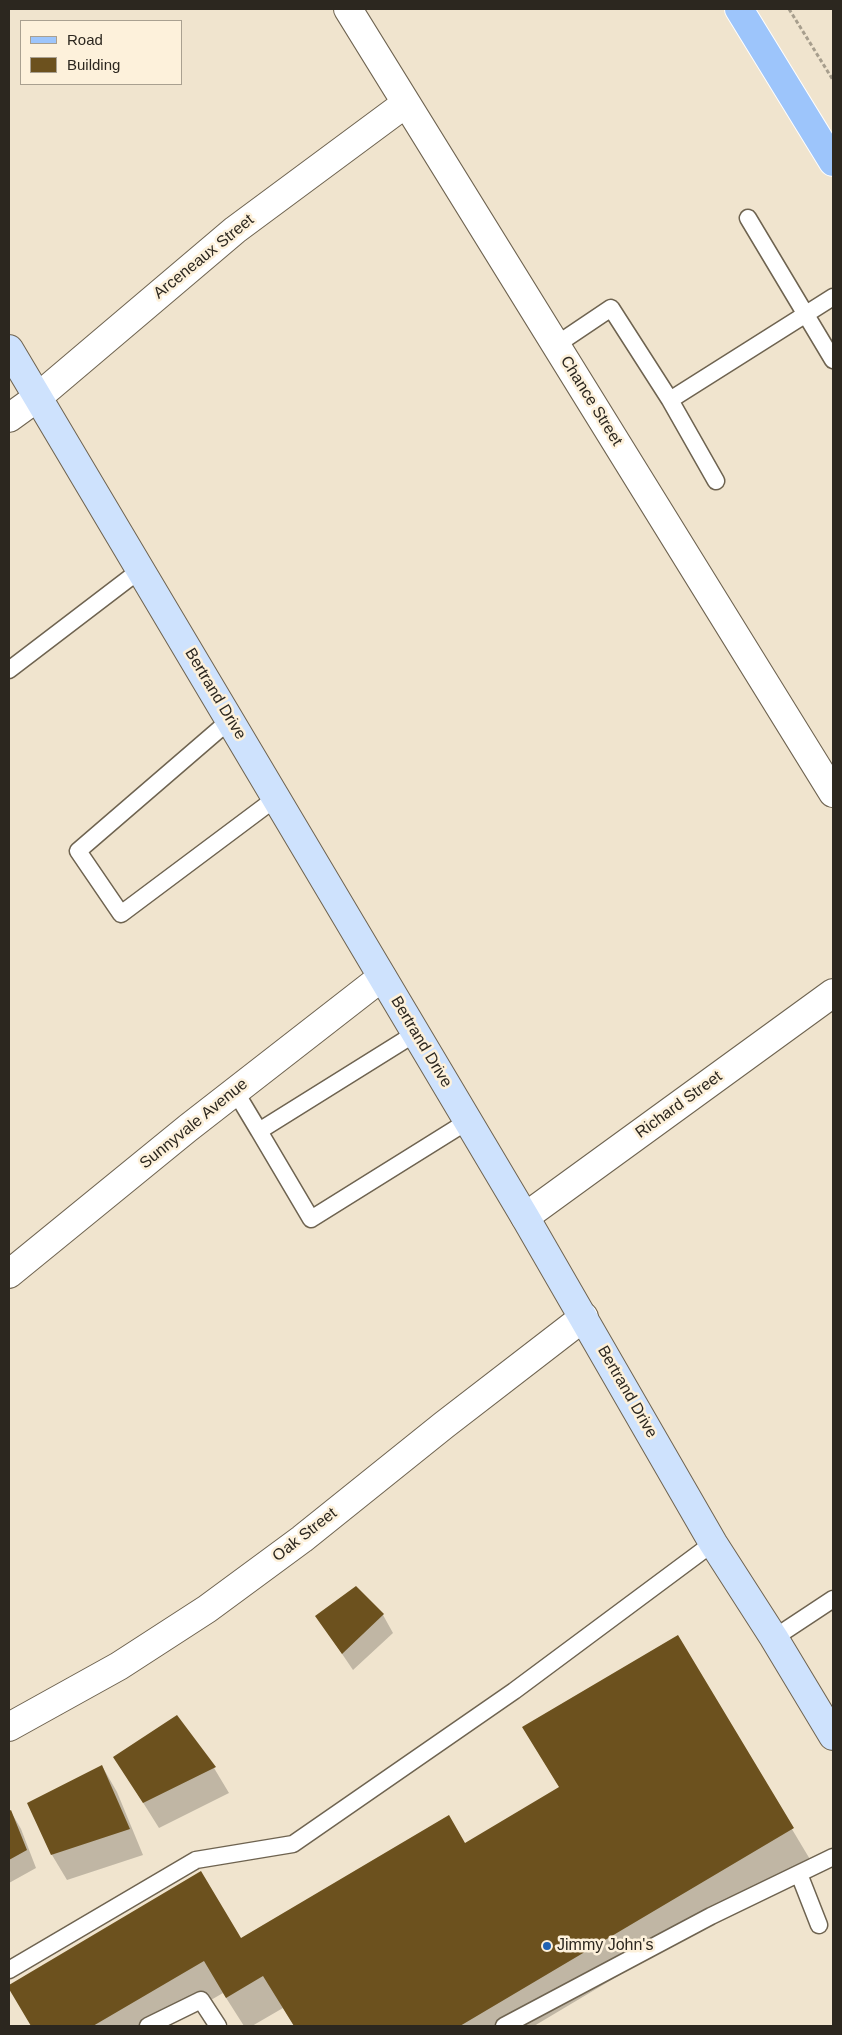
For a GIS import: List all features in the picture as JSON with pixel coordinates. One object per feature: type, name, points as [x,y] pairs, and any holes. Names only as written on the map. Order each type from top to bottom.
[{"type":"main road","points":[[739,9],[833,162]]},
{"type":"main road","name":"Bertrand Drive","points":[[9,349],[584,1317],[714,1544],[833,1736]]},
{"type":"street","name":"Chance Street","points":[[348,9],[833,793]]},
{"type":"street","name":"Arceneaux Street","points":[[9,418],[38,397],[235,230],[406,104]]},
{"type":"street","name":"Sunnyvale Avenue","points":[[10,1271],[235,1091],[382,977]]},
{"type":"street","name":"Richard Street","points":[[525,1217],[833,994]]},
{"type":"street","name":"Oak Street","points":[[9,1727],[119,1666],[207,1609],[302,1539],[444,1425],[584,1317]]},
{"type":"lane","points":[[748,218],[833,360]]},
{"type":"lane","points":[[670,400],[833,298]]},
{"type":"lane","points":[[556,345],[611,308],[670,400],[716,481]]},
{"type":"lane","points":[[9,670],[140,570]]},
{"type":"lane","points":[[230,720],[78,851],[121,914],[276,798]]},
{"type":"lane","points":[[259,1131],[416,1033]]},
{"type":"lane","points":[[235,1091],[311,1219],[468,1121]]},
{"type":"lane","points":[[9,1970],[196,1860],[293,1844],[514,1691],[714,1544]]},
{"type":"lane","points":[[774,1638],[833,1598]]},
{"type":"lane","points":[[504,2026],[711,1916],[833,1857]]},
{"type":"lane","points":[[800,1874],[819,1925]]},
{"type":"lane","points":[[148,2026],[201,2000],[218,2026]]},
{"type":"path","points":[[789,9],[833,80]]},
{"type":"building","points":[[356,1586],[384,1614],[342,1654],[315,1616]]},
{"type":"building","points":[[678,1635],[794,1828],[460,2026],[294,2026],[263,1976],[226,1998],[204,1961],[93,2026],[31,2026],[9,1989],[9,1985],[201,1871],[241,1938],[449,1815],[465,1843],[559,1787],[522,1727]]},
{"type":"building","points":[[177,1715],[216,1767],[143,1803],[113,1757]]},
{"type":"building","points":[[102,1765],[130,1829],[51,1855],[27,1803]]},
{"type":"building","points":[[11,1810],[27,1850],[9,1860],[9,1811]]},
{"type":"place","name":"Jimmy John's","points":[[547,1946]]}]
